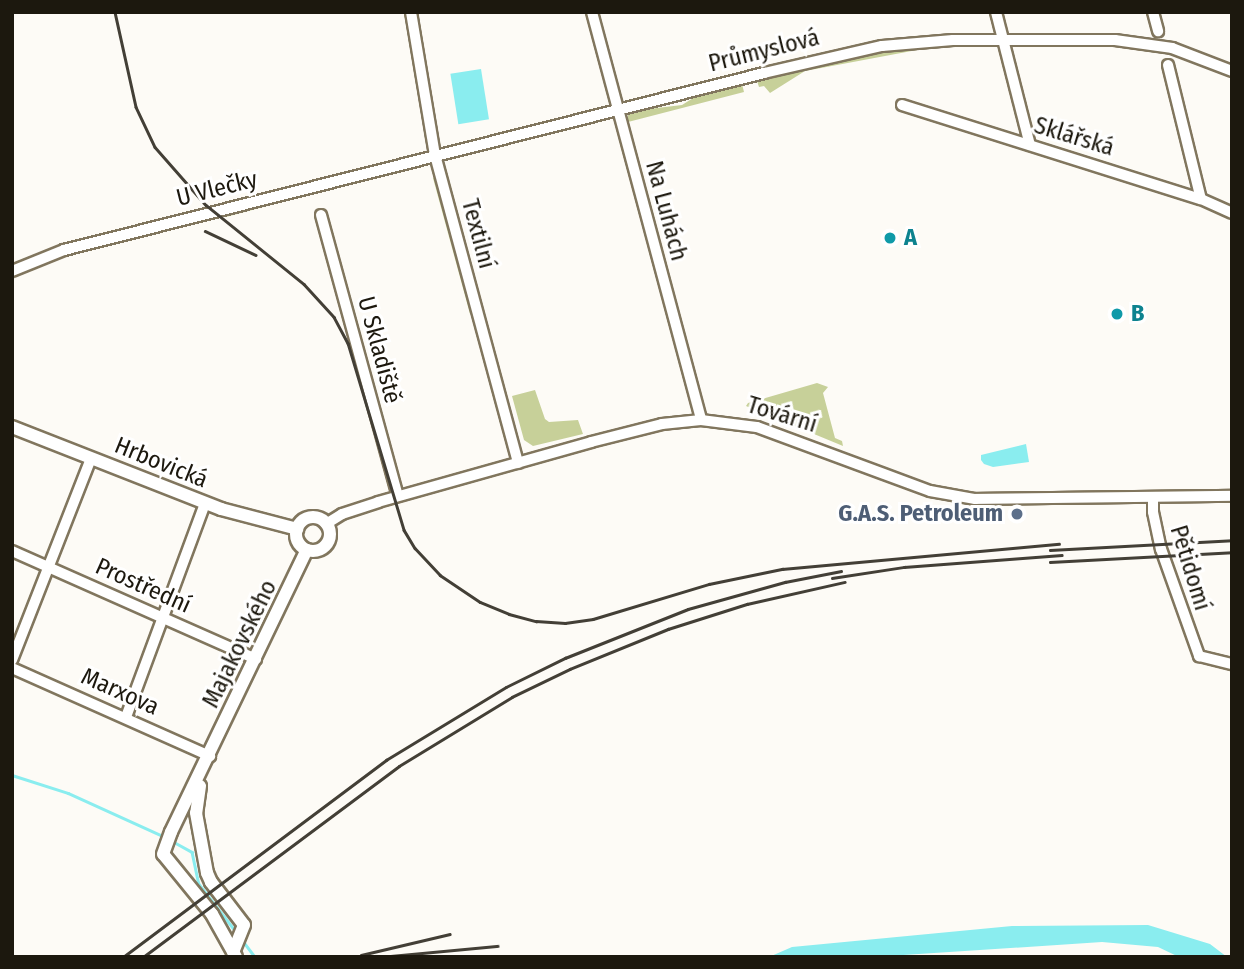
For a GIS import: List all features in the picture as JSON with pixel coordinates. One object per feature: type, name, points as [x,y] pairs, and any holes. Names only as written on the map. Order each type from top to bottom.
[{"type":"main road","name":"Hrbovická","points":[[12,427],[205,503],[250,519],[297,529]]},
{"type":"main road","points":[[308,518],[318,518],[326,524],[330,532],[326,545],[315,551],[307,550],[298,543],[297,529],[308,518]]},
{"type":"main road","name":"Majakovského","points":[[238,945],[181,880],[163,854],[164,845],[210,756],[307,550]]},
{"type":"main road","name":"Majakovského","points":[[210,756],[196,800],[204,860],[211,882],[242,921],[238,945]]},
{"type":"street","name":"Textilní","points":[[411,12],[435,155],[518,463]]},
{"type":"street","name":"Na Luhách","points":[[592,12],[701,420]]},
{"type":"street","points":[[996,12],[1030,145]]},
{"type":"street","points":[[1153,12],[1158,31]]},
{"type":"street","name":"Průmyslová","points":[[435,155],[844,53],[921,42],[1002,40],[1147,43],[1172,48],[1232,71]]},
{"type":"street","points":[[1168,65],[1201,199]]},
{"type":"street","name":"Sklářská","points":[[902,105],[1201,199],[1232,213]]},
{"type":"street","name":"U Vlečky","points":[[12,271],[64,250],[435,155]]},
{"type":"street","name":"U Skladiště","points":[[321,215],[398,496]]},
{"type":"street","name":"Tovární","points":[[326,524],[342,514],[398,496],[641,429],[701,420],[757,427],[930,491],[988,500],[1232,496]]},
{"type":"street","points":[[12,660],[91,458]]},
{"type":"street","name":"Pětidomí","points":[[1153,497],[1153,512],[1161,549],[1199,656],[1232,664]]},
{"type":"street","points":[[126,718],[205,503]]},
{"type":"street","name":"Prostřední","points":[[12,551],[256,659]]},
{"type":"street","name":"Marxova","points":[[12,668],[210,756]]},
{"type":"green space","points":[[987,33],[883,42],[806,56],[882,40]]},
{"type":"green space","points":[[933,47],[805,71],[770,93],[764,86],[759,87],[757,81],[879,53]]},
{"type":"green space","points":[[742,84],[744,92],[628,122],[628,115],[632,111],[682,105],[698,95]]},
{"type":"green space","points":[[419,165],[226,217],[223,215]]},
{"type":"green space","points":[[446,169],[484,310],[481,311],[443,170]]},
{"type":"green space","points":[[437,177],[472,310],[470,314],[433,178]]},
{"type":"green space","points":[[817,383],[828,387],[823,393],[835,438],[842,441],[843,446],[746,406],[748,403]]},
{"type":"green space","points":[[535,390],[545,419],[549,422],[578,420],[583,434],[533,446],[524,440],[512,396]]},
{"type":"water","points":[[481,69],[489,119],[458,124],[450,74]]},
{"type":"water","points":[[1026,444],[1029,462],[993,467],[981,460],[981,455]]},
{"type":"water","points":[[1148,925],[1210,944],[1227,957],[1179,957],[1158,947],[1102,942],[873,957],[769,957],[792,947],[1012,926]]},
{"type":"waterway","points":[[12,775],[68,793],[165,837]]},
{"type":"waterway","points":[[174,842],[192,852],[199,884],[237,933]]},
{"type":"waterway","points":[[243,941],[255,957]]},
{"type":"railway","points":[[115,12],[136,107],[155,147],[206,205],[304,284],[334,317],[348,343],[404,530],[415,548],[440,575],[480,602],[536,621],[565,623],[593,619],[709,584],[782,569],[1059,544]]},
{"type":"railway","points":[[205,231],[256,255]]},
{"type":"railway","points":[[1050,550],[1232,540]]},
{"type":"railway","points":[[1050,562],[1232,552]]},
{"type":"railway","points":[[832,578],[904,567],[1062,555]]},
{"type":"railway","points":[[123,957],[386,760],[506,687],[565,658],[688,609],[785,582],[841,571]]},
{"type":"railway","points":[[143,957],[399,766],[512,697],[570,669],[668,629],[747,604],[845,582]]},
{"type":"railway","points":[[361,955],[450,934]]},
{"type":"railway","points":[[381,957],[497,946]]},
{"type":"place","name":"A","points":[[890,238]]},
{"type":"place","name":"B","points":[[1117,314]]},
{"type":"place","name":"G.A.S. Petroleum","points":[[1017,514]]}]
